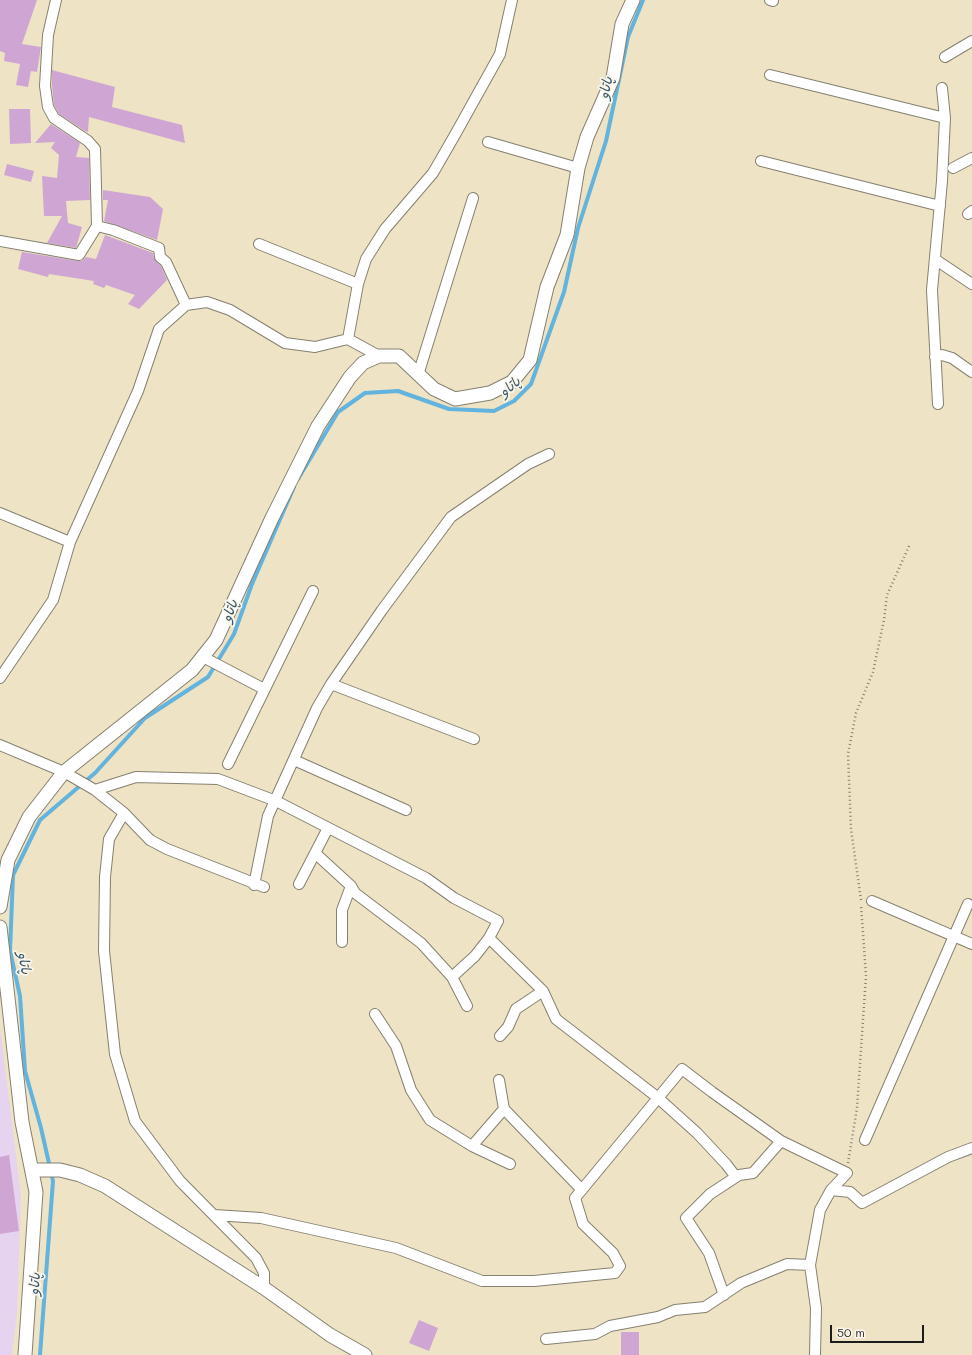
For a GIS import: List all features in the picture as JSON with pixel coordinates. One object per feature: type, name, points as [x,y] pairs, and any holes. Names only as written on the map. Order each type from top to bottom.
[{"type":"street","points":[[0,241],[79,256],[97,226],[95,149],[88,141],[54,118],[48,107],[45,86],[48,35],[56,0]]},
{"type":"street","points":[[348,339],[358,284],[366,259],[384,229],[433,173],[500,54],[512,0]]},
{"type":"street","points":[[0,907],[8,860],[29,817],[64,772],[192,670],[216,640],[272,518],[318,426],[350,377],[363,363],[379,356],[399,356],[434,389],[456,399],[490,393],[512,382],[530,360],[547,287],[567,234],[578,168],[587,137],[613,78],[622,24],[633,0]]},
{"type":"street","points":[[945,57],[972,41]]},
{"type":"street","points":[[770,75],[945,118]]},
{"type":"street","points":[[938,404],[932,290],[936,260],[945,118],[942,88]]},
{"type":"street","points":[[488,142],[578,168]]},
{"type":"street","points":[[953,168],[972,158]]},
{"type":"street","points":[[761,161],[940,206]]},
{"type":"street","points":[[418,375],[473,198]]},
{"type":"street","points":[[97,226],[113,230],[159,248],[160,257],[166,262],[186,305]]},
{"type":"street","points":[[259,244],[358,284]]},
{"type":"street","points":[[936,260],[972,284]]},
{"type":"street","points":[[0,678],[52,600],[70,542],[138,391],[158,328],[186,305],[207,302],[230,310],[285,343],[315,346],[348,339],[379,356]]},
{"type":"street","points":[[935,357],[942,355],[952,358],[972,372]]},
{"type":"street","points":[[0,745],[64,772],[95,790],[124,813],[150,840],[259,886],[268,816],[317,708],[331,684],[382,610],[451,518],[528,464],[549,454]]},
{"type":"street","points":[[0,513],[70,542]]},
{"type":"street","points":[[228,764],[313,590]]},
{"type":"street","points":[[203,657],[264,689]]},
{"type":"street","points":[[331,684],[474,739]]},
{"type":"street","points":[[294,760],[406,810]]},
{"type":"street","points":[[95,790],[136,777],[218,779],[276,801],[426,878],[454,898],[498,921],[489,938],[475,956],[452,977]]},
{"type":"street","points":[[124,813],[109,839],[105,877],[104,951],[115,1054],[135,1121],[180,1181],[256,1258],[264,1273],[264,1288]]},
{"type":"street","points":[[299,884],[328,828]]},
{"type":"street","points":[[315,853],[352,886],[354,893],[421,943],[452,977],[467,1006]]},
{"type":"street","points":[[342,942],[342,910],[352,886]]},
{"type":"street","points":[[872,901],[972,944]]},
{"type":"street","points":[[865,1140],[968,904]]},
{"type":"street","points":[[0,927],[22,1122],[33,1170],[36,1192],[25,1355]]},
{"type":"street","points":[[489,938],[543,991],[556,1019],[657,1097],[697,1133],[736,1177]]},
{"type":"street","points":[[500,1036],[508,1027],[516,1009],[543,991]]},
{"type":"street","points":[[375,1014],[396,1046],[411,1090],[430,1120],[472,1146],[510,1164]]},
{"type":"street","points":[[214,1215],[260,1218],[396,1248],[482,1281],[534,1282],[615,1273],[620,1266],[613,1253],[583,1224],[576,1198],[657,1097],[682,1069],[781,1141],[847,1173],[831,1190],[820,1210],[810,1264],[816,1308],[815,1355]]},
{"type":"street","points":[[499,1080],[504,1109],[582,1190]]},
{"type":"street","points":[[472,1146],[504,1109]]},
{"type":"street","points":[[724,1295],[709,1253],[686,1218],[710,1194],[736,1177],[753,1173],[781,1141]]},
{"type":"street","points":[[831,1190],[850,1192],[862,1203],[948,1157],[972,1148]]},
{"type":"street","points":[[33,1170],[60,1170],[80,1175],[105,1186],[264,1288],[330,1334],[365,1355]]},
{"type":"street","points":[[546,1339],[595,1334],[610,1326],[658,1318],[675,1310],[704,1307],[741,1283],[787,1264],[810,1264]]},
{"type":"path","points":[[847,1173],[857,1108],[866,976],[860,893],[851,829],[848,754],[856,712],[872,672],[884,620],[887,595],[910,544]]},
{"type":"shaded area","points":[[0,1027],[21,1196],[17,1313],[12,1355],[0,1355]]},
{"type":"building","points":[[0,0],[37,0],[22,44],[41,47],[37,72],[31,71],[28,87],[16,85],[20,64],[4,61],[5,53],[0,51]]},
{"type":"building","points":[[52,70],[115,87],[112,107],[182,125],[185,143],[89,117],[88,132],[85,131],[59,114],[54,105]]},
{"type":"building","points":[[9,109],[30,109],[31,143],[10,144]]},
{"type":"building","points":[[51,124],[80,143],[76,157],[89,158],[90,200],[66,201],[68,223],[82,227],[76,248],[47,243],[62,216],[44,216],[42,176],[57,178],[59,155],[51,148],[55,142],[35,143]]},
{"type":"building","points":[[7,164],[34,171],[31,182],[4,175]]},
{"type":"building","points":[[103,190],[150,197],[163,209],[157,240],[104,221],[108,200],[103,200]]},
{"type":"building","points":[[105,235],[153,253],[154,258],[161,266],[167,280],[139,309],[128,304],[135,295],[106,285],[104,288],[93,284],[94,281],[49,274],[48,277],[18,269],[22,252],[78,261],[82,261],[86,257],[96,259]]},
{"type":"building","points":[[9,1155],[19,1231],[0,1234],[0,1157]]},
{"type":"building","points":[[419,1320],[438,1328],[429,1351],[409,1343]]},
{"type":"building","points":[[621,1332],[639,1332],[639,1355],[621,1355]]},
{"type":"waterway","name":"پاتاو","points":[[298,479],[338,412],[365,393],[398,391],[449,409],[494,411],[514,401],[531,384],[564,292],[578,228],[606,141],[628,37],[643,0]]},
{"type":"waterway","name":"پاتاو","points":[[40,1355],[53,1181],[41,1128],[25,1071],[20,996],[10,951],[13,875],[40,820],[95,773],[145,718],[208,677],[234,634],[252,584],[294,487]]}]
